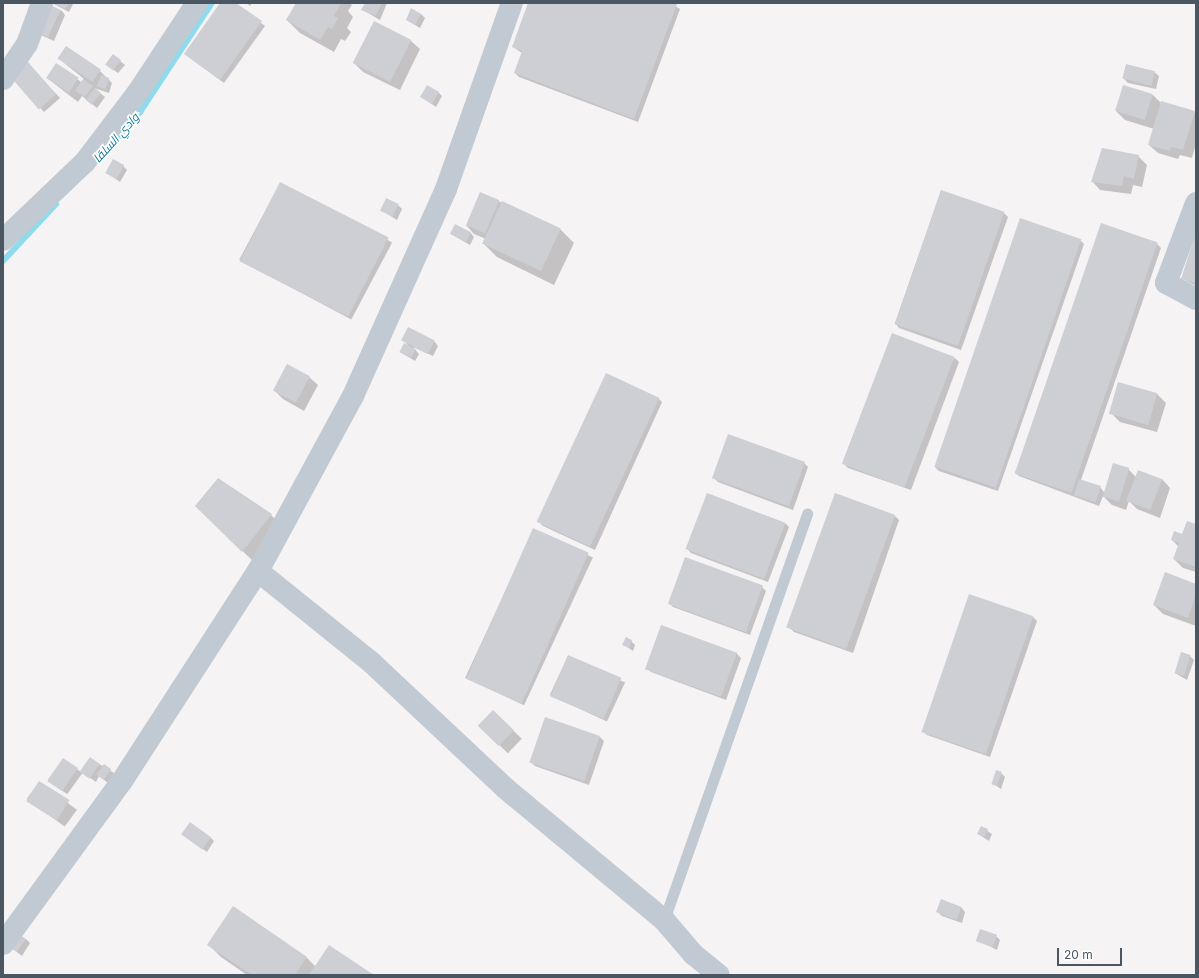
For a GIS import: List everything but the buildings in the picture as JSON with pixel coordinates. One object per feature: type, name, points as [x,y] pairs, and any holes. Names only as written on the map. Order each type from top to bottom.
[{"type":"street","points":[[3,79],[27,44],[42,3]]},
{"type":"street","points":[[3,240],[84,162],[138,92],[197,3]]},
{"type":"street","points":[[3,944],[122,781],[258,571],[353,396],[446,189],[512,3]]},
{"type":"street","points":[[1196,203],[1166,283],[1196,299]]},
{"type":"street","points":[[258,571],[372,663],[505,788],[664,920],[693,954],[719,975]]},
{"type":"lane","points":[[664,920],[807,513]]},
{"type":"waterway","name":"وادي السلقا","points":[[112,144],[140,112],[212,3]]},
{"type":"waterway","name":"وادي السلقا","points":[[3,261],[56,204]]}]
